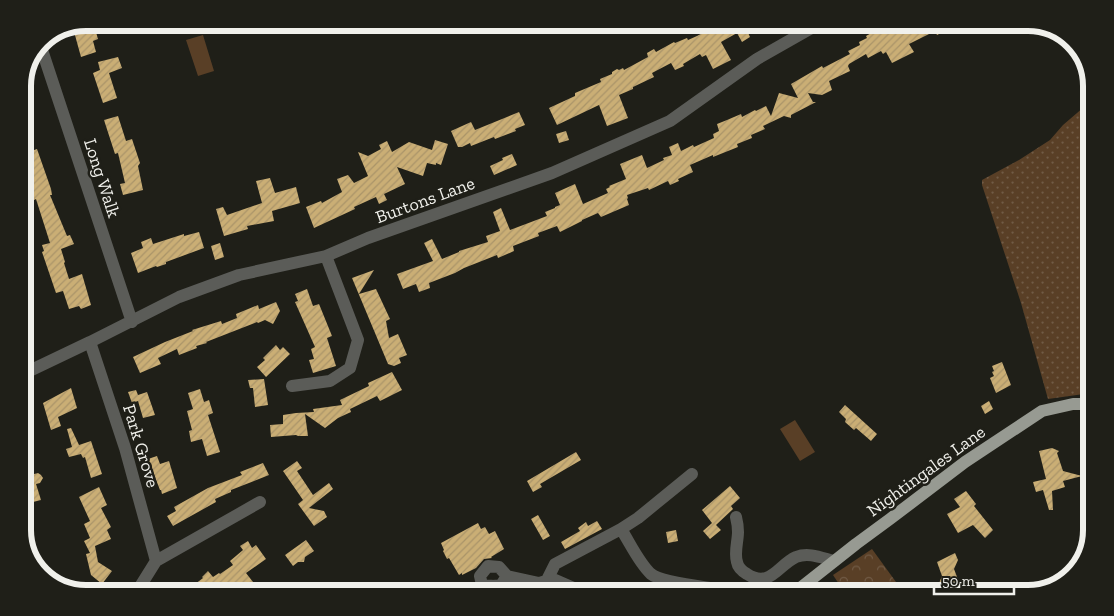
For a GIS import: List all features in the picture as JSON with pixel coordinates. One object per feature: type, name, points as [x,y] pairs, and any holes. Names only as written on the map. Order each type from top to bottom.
[{"type":"main road","name":"Nightingales Lane","points":[[805,585],[965,462],[1042,411],[1073,404],[1083,404]]},
{"type":"street","name":"Burtons Lane","points":[[31,370],[179,298],[239,275],[326,256],[368,238],[552,173],[670,121],[757,60],[807,31]]},
{"type":"street","name":"Long Walk","points":[[43,53],[132,322]]},
{"type":"street","points":[[292,386],[330,382],[350,368],[358,340],[326,256]]},
{"type":"street","name":"Park Grove","points":[[90,342],[125,448],[156,561]]},
{"type":"street","points":[[547,580],[555,564],[638,518],[692,474]]},
{"type":"street","points":[[141,585],[156,561],[260,502]]},
{"type":"street","points":[[736,516],[738,530],[737,565],[742,571],[753,578],[763,579],[776,574],[789,562],[804,556],[817,556],[834,561]]},
{"type":"street","points":[[621,529],[643,564],[652,574],[662,580],[692,585]]},
{"type":"street","points":[[507,576],[540,582],[552,579],[565,585]]},
{"type":"green space","points":[[203,35],[214,71],[198,76],[186,40]]},
{"type":"green space","points":[[1083,108],[1083,394],[1048,399],[1021,303],[982,185],[982,180],[1019,160],[1050,140],[1063,125]]},
{"type":"green space","points":[[795,420],[815,452],[800,461],[780,429]]},
{"type":"green space","points":[[872,549],[898,585],[840,585],[833,575]]},
{"type":"building","points":[[96,31],[98,39],[93,41],[96,52],[81,57],[74,32]]},
{"type":"building","points":[[706,31],[747,31],[750,37],[742,42],[737,33],[721,42],[731,60],[713,69],[706,55],[702,57],[700,54],[675,70],[671,63],[652,73],[654,77],[619,95],[628,118],[607,126],[599,105],[557,125],[549,108],[575,96],[575,93],[601,82],[600,79],[612,74],[617,69],[623,68],[624,70],[648,57],[647,53],[654,49],[656,52],[674,42],[687,38],[688,40]]},
{"type":"building","points":[[875,31],[935,31],[909,44],[914,52],[892,63],[886,52],[883,54],[881,51],[868,58],[866,54],[849,64],[850,71],[829,81],[832,90],[822,95],[808,93],[813,102],[816,102],[791,115],[791,118],[784,116],[763,126],[765,129],[751,135],[752,138],[737,144],[738,147],[690,165],[693,172],[678,179],[679,181],[670,185],[668,181],[649,190],[648,188],[627,195],[629,205],[601,217],[598,213],[560,232],[557,226],[538,233],[539,236],[513,246],[514,251],[498,258],[497,255],[429,283],[430,288],[419,292],[416,284],[403,289],[397,274],[433,261],[424,243],[432,239],[442,259],[459,251],[488,242],[486,236],[500,231],[493,212],[501,208],[510,230],[547,216],[545,212],[560,205],[555,193],[575,184],[583,204],[608,193],[606,189],[609,186],[626,179],[620,164],[642,155],[647,168],[672,155],[669,147],[678,143],[681,151],[714,138],[713,134],[719,131],[717,124],[741,114],[742,117],[766,106],[771,116],[779,93],[798,98],[791,84],[822,66],[823,68],[850,54],[848,51],[860,45],[859,42],[867,38],[866,36]]},
{"type":"building","points":[[935,31],[945,31],[937,35]]},
{"type":"building","points":[[118,57],[122,68],[109,73],[117,98],[103,103],[93,73],[100,70],[98,62]]},
{"type":"building","points":[[519,112],[525,125],[515,129],[516,131],[471,146],[470,143],[458,147],[451,131],[471,122],[475,130]]},
{"type":"building","points":[[118,116],[126,141],[132,139],[140,163],[138,166],[143,190],[123,195],[120,184],[125,183],[118,153],[115,154],[104,120]]},
{"type":"building","points":[[566,131],[569,140],[559,143],[556,134]]},
{"type":"building","points":[[435,140],[448,144],[441,165],[427,163],[423,176],[397,167],[405,184],[384,194],[387,200],[379,204],[376,197],[314,228],[306,207],[321,201],[322,203],[342,192],[337,179],[348,175],[354,183],[368,176],[358,152],[368,156],[381,149],[379,145],[387,141],[392,152],[409,142],[432,150]]},
{"type":"building","points":[[37,149],[51,189],[52,195],[50,195],[67,236],[70,235],[74,244],[61,249],[69,279],[82,274],[91,305],[81,309],[79,306],[69,309],[63,291],[56,293],[42,252],[44,251],[42,245],[50,243],[36,199],[34,200],[31,192],[31,151]]},
{"type":"building","points":[[512,154],[517,165],[494,175],[490,166]]},
{"type":"building","points":[[270,178],[275,193],[296,187],[300,203],[272,211],[274,221],[247,226],[248,229],[224,236],[216,209],[223,207],[227,215],[262,203],[256,181]]},
{"type":"building","points":[[199,232],[204,248],[166,262],[166,264],[138,273],[131,253],[143,248],[141,242],[151,238],[153,244],[184,234],[184,236]]},
{"type":"building","points":[[220,243],[224,257],[215,260],[211,246]]},
{"type":"building","points":[[374,270],[359,294],[376,289],[390,319],[386,321],[389,338],[398,334],[407,355],[399,358],[401,363],[394,366],[388,364],[352,278]]},
{"type":"building","points":[[307,289],[313,306],[319,304],[332,336],[327,338],[336,366],[313,373],[309,360],[314,359],[311,349],[315,347],[295,302],[298,301],[295,294]]},
{"type":"building","points":[[276,302],[280,311],[273,324],[265,320],[257,322],[196,346],[197,348],[179,355],[177,349],[158,358],[161,364],[140,373],[133,357],[192,330],[221,321],[222,324],[237,318],[236,314],[258,305],[259,309]]},
{"type":"building","points":[[276,345],[280,350],[283,347],[290,354],[266,377],[257,367]]},
{"type":"building","points":[[1002,362],[1011,385],[996,393],[990,378],[994,376],[992,366]]},
{"type":"building","points":[[392,372],[402,390],[380,401],[377,396],[350,409],[351,412],[338,418],[325,428],[305,414],[308,436],[271,437],[270,425],[283,424],[283,415],[314,412],[313,409],[342,405],[340,400],[369,386],[368,383]]},
{"type":"building","points":[[264,379],[268,405],[255,407],[253,388],[250,388],[248,380]]},
{"type":"building","points":[[71,388],[77,408],[58,417],[61,426],[51,430],[43,403]]},
{"type":"building","points":[[200,389],[204,402],[209,400],[213,413],[208,415],[220,452],[207,456],[202,439],[191,442],[189,431],[192,430],[187,411],[193,409],[188,393]]},
{"type":"building","points":[[136,390],[138,395],[147,392],[155,415],[143,418],[138,401],[132,403],[128,392]]},
{"type":"building","points":[[989,401],[993,409],[985,414],[981,406]]},
{"type":"building","points":[[845,405],[877,434],[871,441],[856,428],[854,430],[845,422],[846,419],[839,412]]},
{"type":"building","points":[[71,428],[79,445],[91,441],[102,474],[91,478],[85,457],[83,458],[81,454],[69,457],[66,449],[72,447],[67,429]]},
{"type":"building","points":[[1052,448],[1059,451],[1057,453],[1063,471],[1082,476],[1063,481],[1065,487],[1052,491],[1053,510],[1049,510],[1043,490],[1036,492],[1033,482],[1046,479],[1039,451]]},
{"type":"building","points":[[576,452],[581,460],[540,484],[542,487],[533,492],[527,481]]},
{"type":"building","points":[[157,456],[160,464],[169,461],[177,488],[162,494],[148,459]]},
{"type":"building","points":[[297,461],[302,468],[297,471],[313,495],[329,483],[333,489],[309,508],[324,511],[327,517],[314,526],[298,504],[303,500],[283,471]]},
{"type":"building","points":[[263,463],[269,475],[231,490],[231,492],[215,499],[216,502],[173,526],[167,516],[176,511],[174,507],[208,488],[242,475],[240,472]]},
{"type":"building","points":[[38,473],[43,478],[40,483],[36,484],[41,500],[31,502],[31,475]]},
{"type":"building","points":[[730,486],[740,498],[731,506],[733,509],[716,525],[721,530],[710,539],[703,531],[712,523],[702,510]]},
{"type":"building","points":[[99,487],[107,505],[101,508],[111,527],[107,530],[111,539],[95,546],[98,562],[112,571],[102,584],[91,575],[86,554],[90,553],[84,541],[90,538],[84,524],[90,521],[79,497]]},
{"type":"building","points":[[966,491],[976,504],[974,506],[993,530],[985,538],[973,525],[958,533],[947,514],[960,507],[954,499]]},
{"type":"building","points":[[538,515],[550,536],[543,540],[531,519]]},
{"type":"building","points":[[597,521],[602,529],[565,549],[561,542],[580,531],[578,528],[586,522],[588,526]]},
{"type":"building","points":[[478,523],[481,529],[485,527],[489,534],[495,531],[504,549],[492,558],[484,559],[476,568],[459,575],[449,558],[447,559],[441,543]]},
{"type":"building","points":[[676,530],[678,541],[668,543],[666,532]]},
{"type":"building","points":[[306,540],[314,551],[305,557],[304,562],[298,562],[293,566],[285,555]]},
{"type":"building","points":[[248,541],[252,548],[256,545],[266,559],[246,573],[253,582],[249,585],[194,585],[203,578],[208,571],[213,577],[233,565],[230,561],[243,550],[240,546]]},
{"type":"building","points":[[955,553],[958,560],[954,569],[960,585],[938,585],[942,576],[937,562]]}]
